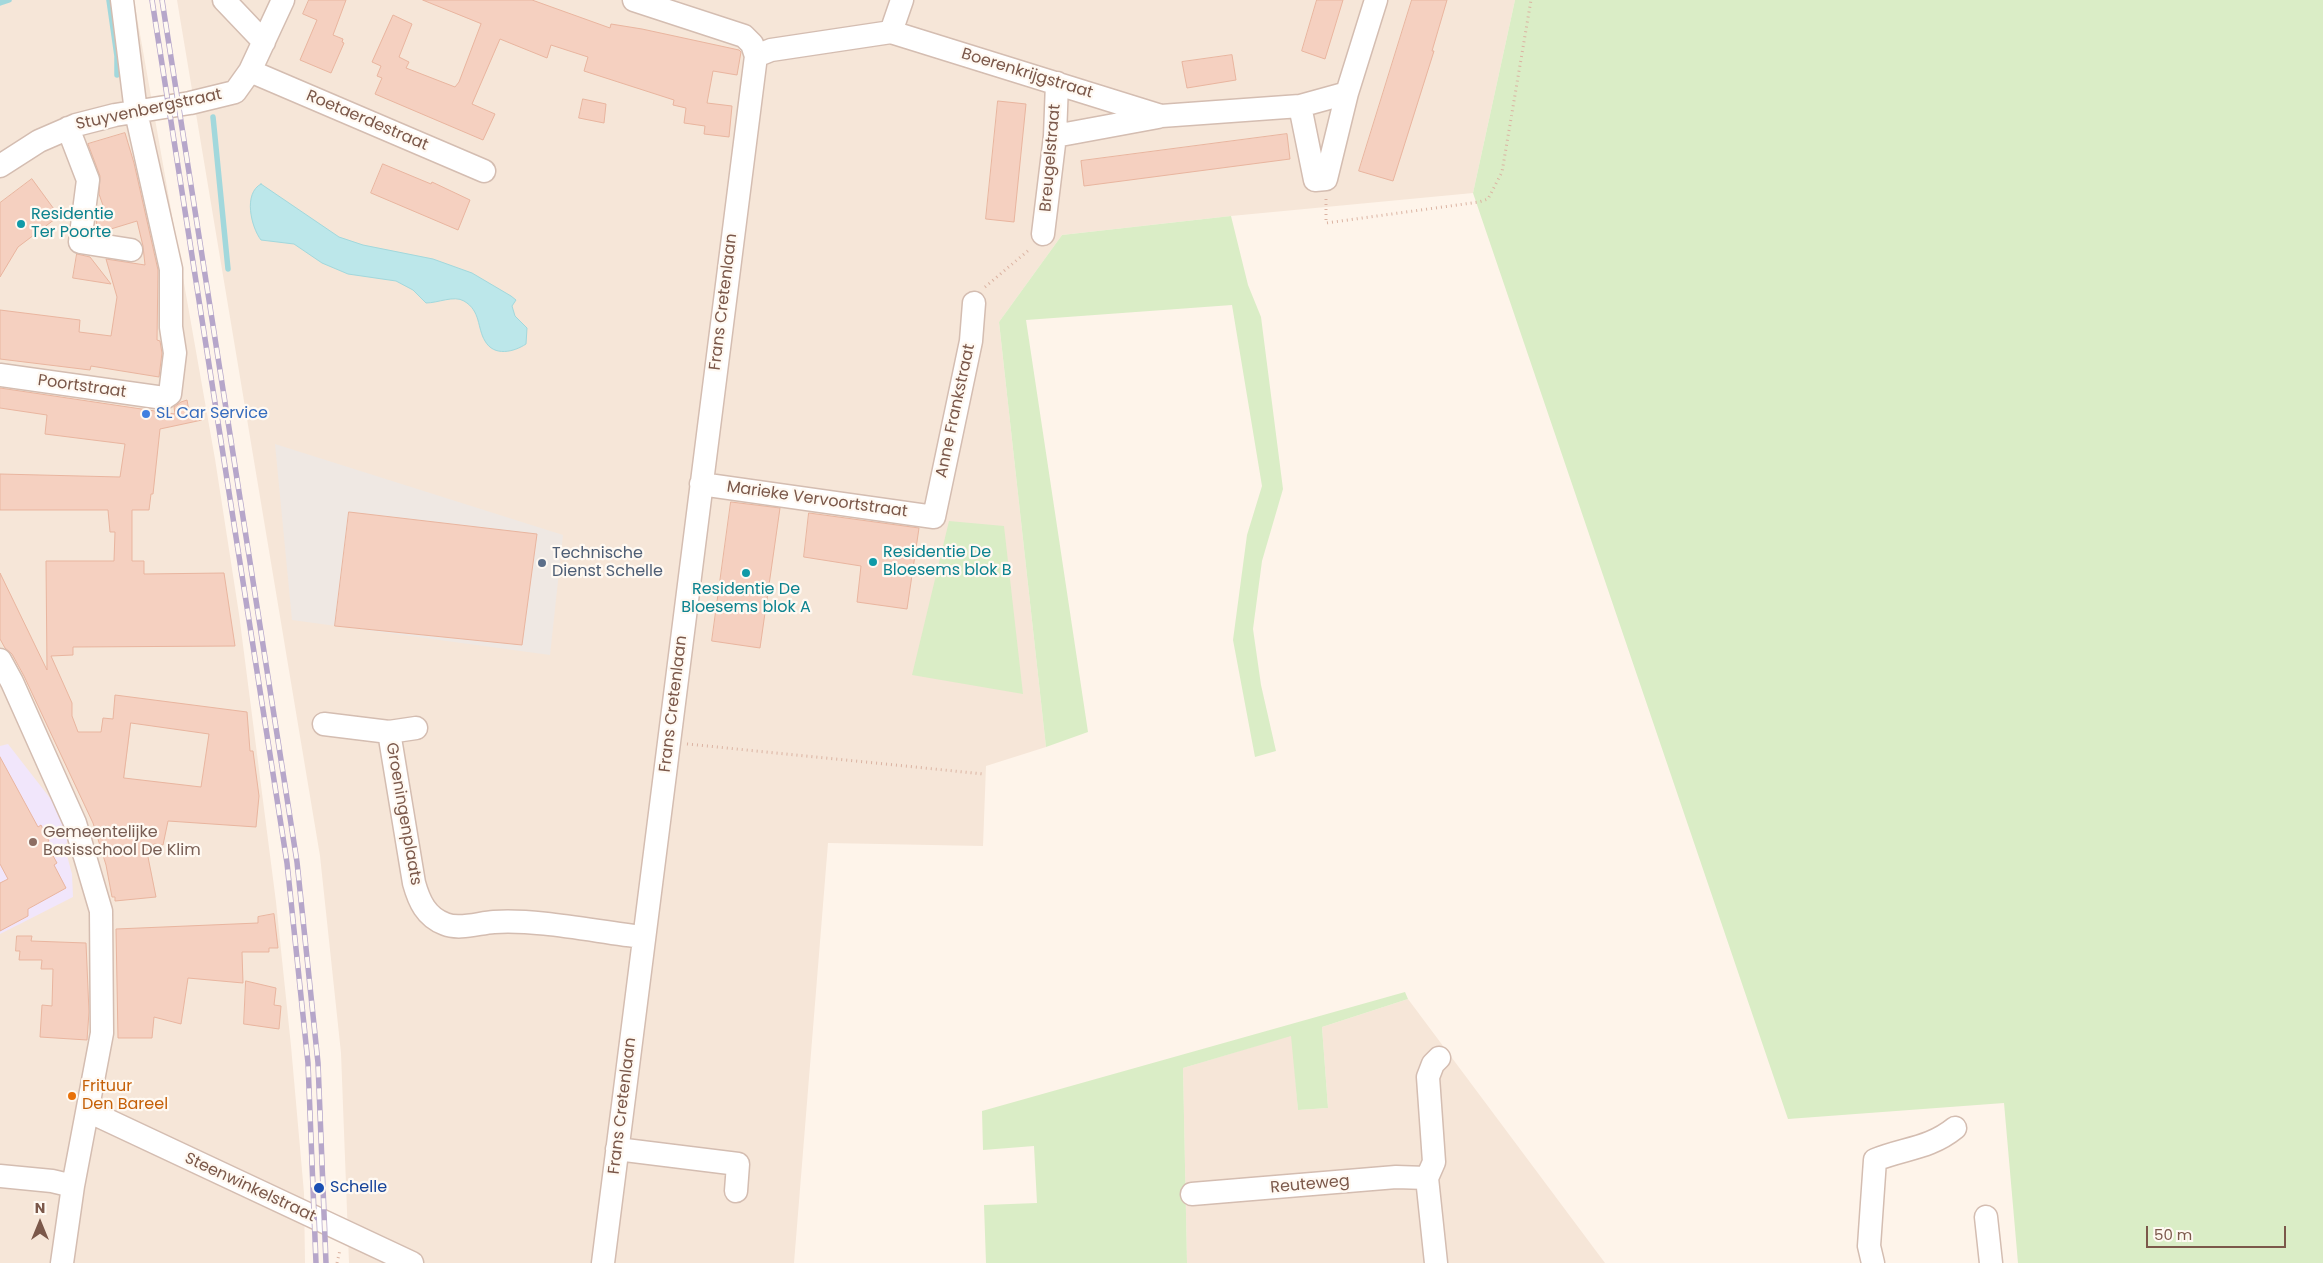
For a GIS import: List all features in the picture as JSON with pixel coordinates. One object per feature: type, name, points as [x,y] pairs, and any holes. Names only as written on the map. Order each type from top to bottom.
[{"type":"street","points":[[122,0],[136,112]]},
{"type":"street","points":[[224,0],[264,42]]},
{"type":"street","name":"Stuyvenbergstraat","points":[[0,166],[38,141],[68,128],[115,115],[190,103],[234,92],[250,71],[283,0]]},
{"type":"street","points":[[634,0],[744,36],[752,44],[756,56]]},
{"type":"street","points":[[891,32],[902,0]]},
{"type":"street","points":[[1300,106],[1315,180],[1326,179],[1347,93],[1376,0]]},
{"type":"street","name":"Boerenkrijgstraat","points":[[756,56],[771,50],[891,32],[1161,116],[1300,106],[1347,93]]},
{"type":"street","name":"Frans Cretenlaan","points":[[603,1263],[756,56]]},
{"type":"street","name":"Roetaerdestraat","points":[[250,71],[484,171]]},
{"type":"street","name":"Breugelstraat","points":[[1043,234],[1055,136],[1057,83]]},
{"type":"street","name":"Poortstraat","points":[[0,375],[164,398],[170,394],[175,353],[171,327],[171,269],[136,112]]},
{"type":"street","points":[[1055,136],[1161,116]]},
{"type":"street","points":[[68,128],[88,180],[80,242],[130,250]]},
{"type":"street","name":"Anne Frankstraat","points":[[934,517],[971,341],[974,303]]},
{"type":"street","name":"Marieke Vervoortstraat","points":[[701,484],[934,517]]},
{"type":"street","points":[[0,660],[34,730],[75,823],[101,911],[102,1033],[73,1186],[62,1263]]},
{"type":"street","name":"Groeningenplaats","points":[[324,724],[389,732],[416,728]]},
{"type":"street","name":"Groeningenplaats","points":[[389,732],[414,883],[422,905],[435,920],[447,926],[488,922],[519,922],[643,938]]},
{"type":"street","points":[[1436,1263],[1427,1178],[1434,1162],[1428,1077],[1433,1064],[1439,1058]]},
{"type":"street","name":"Steenwinkelstraat","points":[[88,1111],[412,1263]]},
{"type":"street","points":[[1873,1263],[1869,1246],[1875,1160],[1926,1146],[1955,1128]]},
{"type":"street","points":[[617,1149],[738,1164],[736,1191]]},
{"type":"street","points":[[0,1176],[52,1181],[73,1186]]},
{"type":"street","name":"Reuteweg","points":[[1192,1194],[1396,1177],[1427,1178]]},
{"type":"street","points":[[1986,1217],[1992,1263]]},
{"type":"path","points":[[1326,179],[1326,222],[1479,202],[1488,199],[1502,172],[1531,0]]},
{"type":"path","points":[[974,303],[977,293],[1039,241],[1043,234]]},
{"type":"path","points":[[669,742],[984,774]]},
{"type":"shaded area","points":[[0,0],[134,0],[215,459],[239,614],[276,902],[291,1046],[304,1193],[305,1263],[0,1263]]},
{"type":"shaded area","points":[[177,0],[1515,0],[1473,193],[1231,216],[1062,235],[999,322],[1046,747],[986,766],[983,846],[828,843],[794,1263],[349,1263],[341,1053],[320,856]]},
{"type":"shaded area","name":"Technische Dienst Schelle","points":[[275,444],[563,535],[550,655],[292,620]]},
{"type":"shaded area","name":"Gemeentelijke Basisschool De Klim","points":[[8,744],[57,807],[69,836],[65,848],[72,874],[73,897],[0,934],[0,746]]},
{"type":"shaded area","points":[[1408,999],[1605,1263],[1187,1263],[1183,1068],[1292,1035],[1298,1110],[1328,1108],[1322,1027]]},
{"type":"green space","points":[[1515,0],[2323,0],[2323,1263],[2018,1263],[2004,1103],[1788,1119],[1473,193]]},
{"type":"green space","points":[[1231,216],[1248,285],[1261,317],[1283,489],[1262,561],[1253,629],[1261,685],[1276,751],[1255,757],[1233,640],[1247,535],[1262,486],[1232,305],[1026,320],[1088,732],[1046,747],[999,322],[1062,235]]},
{"type":"green space","points":[[949,521],[1004,526],[1023,694],[912,675]]},
{"type":"green space","points":[[1405,992],[1408,999],[1322,1027],[1328,1108],[1298,1110],[1291,1036],[1183,1068],[1187,1263],[986,1263],[984,1205],[1037,1203],[1034,1146],[983,1150],[982,1111]]},
{"type":"water","points":[[261,184],[339,237],[363,245],[433,259],[472,273],[511,296],[516,300],[512,306],[515,316],[527,328],[526,344],[504,352],[489,346],[482,336],[473,310],[460,299],[426,303],[413,290],[396,281],[348,274],[322,263],[294,244],[261,240],[254,227],[250,202],[255,188]]},
{"type":"building","points":[[309,0],[346,0],[333,35],[343,39],[342,42],[344,43],[331,73],[300,60],[317,20],[303,14]]},
{"type":"building","points":[[423,0],[532,0],[610,28],[611,24],[642,29],[739,50],[741,52],[737,75],[713,71],[707,103],[732,106],[729,137],[704,134],[705,126],[684,123],[686,108],[673,105],[674,100],[584,71],[588,57],[551,45],[547,58],[500,39],[472,104],[495,114],[483,140],[375,94],[382,78],[377,76],[381,66],[372,62],[393,15],[412,24],[399,57],[409,62],[406,68],[455,87],[459,82],[481,24]]},
{"type":"building","points":[[1317,0],[1343,0],[1325,59],[1302,51]]},
{"type":"building","points":[[1412,0],[1447,0],[1432,51],[1434,51],[1393,181],[1359,171]]},
{"type":"building","points":[[1232,55],[1236,80],[1187,88],[1182,62]]},
{"type":"building","points":[[583,99],[606,104],[604,123],[579,118]]},
{"type":"building","points":[[998,101],[1026,104],[1014,222],[986,219]]},
{"type":"building","points":[[125,133],[134,163],[158,270],[157,340],[160,341],[162,353],[159,377],[91,366],[90,370],[0,359],[0,310],[80,320],[79,332],[111,336],[117,297],[106,259],[145,265],[143,246],[137,221],[101,232],[97,231],[96,217],[106,214],[99,194],[100,176],[88,144]]},
{"type":"building","points":[[1287,134],[1290,159],[1084,186],[1081,161]]},
{"type":"building","points":[[383,164],[431,184],[432,182],[470,200],[458,230],[371,193]]},
{"type":"building","name":"Residentie Ter Poorte","points":[[32,179],[59,216],[18,247],[0,277],[0,203]]},
{"type":"building","points":[[77,254],[90,257],[111,284],[73,278]]},
{"type":"building","points":[[0,388],[175,414],[174,407],[187,400],[190,417],[202,418],[202,420],[160,429],[153,494],[151,494],[149,510],[132,510],[132,561],[144,561],[144,574],[224,573],[235,646],[73,647],[73,655],[51,656],[72,703],[72,716],[78,732],[101,732],[103,718],[113,719],[115,695],[247,712],[250,751],[253,751],[259,796],[256,827],[168,821],[163,845],[154,844],[154,852],[147,852],[156,897],[115,901],[115,897],[112,897],[106,865],[93,823],[24,676],[12,654],[5,648],[0,639],[0,573],[47,670],[46,561],[114,561],[115,532],[110,532],[108,510],[0,510],[0,474],[120,477],[125,444],[45,434],[47,415],[0,408]],"holes":[[[131,723],[209,734],[201,787],[124,778]]]},
{"type":"building","name":"Residentie De Bloesems blok A","points":[[731,502],[780,508],[760,648],[712,641]]},
{"type":"building","points":[[349,512],[537,534],[522,645],[335,626]]},
{"type":"building","name":"Residentie De Bloesems blok B","points":[[809,513],[919,528],[907,609],[857,602],[861,566],[804,557]]},
{"type":"building","name":"Gemeentelijke Basisschool De Klim","points":[[0,757],[38,827],[41,825],[49,841],[46,843],[57,863],[54,865],[66,888],[28,909],[28,916],[0,931],[0,883],[8,879],[0,864]]},
{"type":"building","points":[[274,914],[278,948],[269,948],[269,952],[242,952],[243,983],[188,978],[181,1024],[154,1017],[152,1038],[118,1038],[116,929],[258,923],[258,917]]},
{"type":"building","points":[[17,936],[32,936],[31,941],[86,943],[89,1012],[87,1040],[40,1037],[42,1005],[52,1006],[53,969],[41,969],[42,960],[19,960],[20,951],[16,951]]},
{"type":"building","points":[[246,981],[276,988],[274,1005],[281,1006],[279,1029],[244,1024]]},
{"type":"waterway","points":[[0,3],[9,0]]},
{"type":"waterway","points":[[109,0],[117,56],[117,75]]},
{"type":"waterway","points":[[213,117],[228,269]]},
{"type":"railway","points":[[152,0],[287,863],[308,1063],[316,1263]]},
{"type":"railway","points":[[162,0],[297,862],[318,1063],[326,1263]]},
{"type":"place","name":"Residentie Ter Poorte","points":[[21,224]]},
{"type":"place","name":"SL Car Service","points":[[146,414]]},
{"type":"place","name":"Residentie De Bloesems blok B","points":[[873,562]]},
{"type":"place","name":"Technische Dienst Schelle","points":[[542,563]]},
{"type":"place","name":"Residentie De Bloesems blok A","points":[[746,573]]},
{"type":"place","name":"Gemeentelijke Basisschool De Klim","points":[[33,842]]},
{"type":"place","name":"Frituur Den Bareel","points":[[72,1096]]},
{"type":"place","name":"Schelle","points":[[319,1188]]}]
